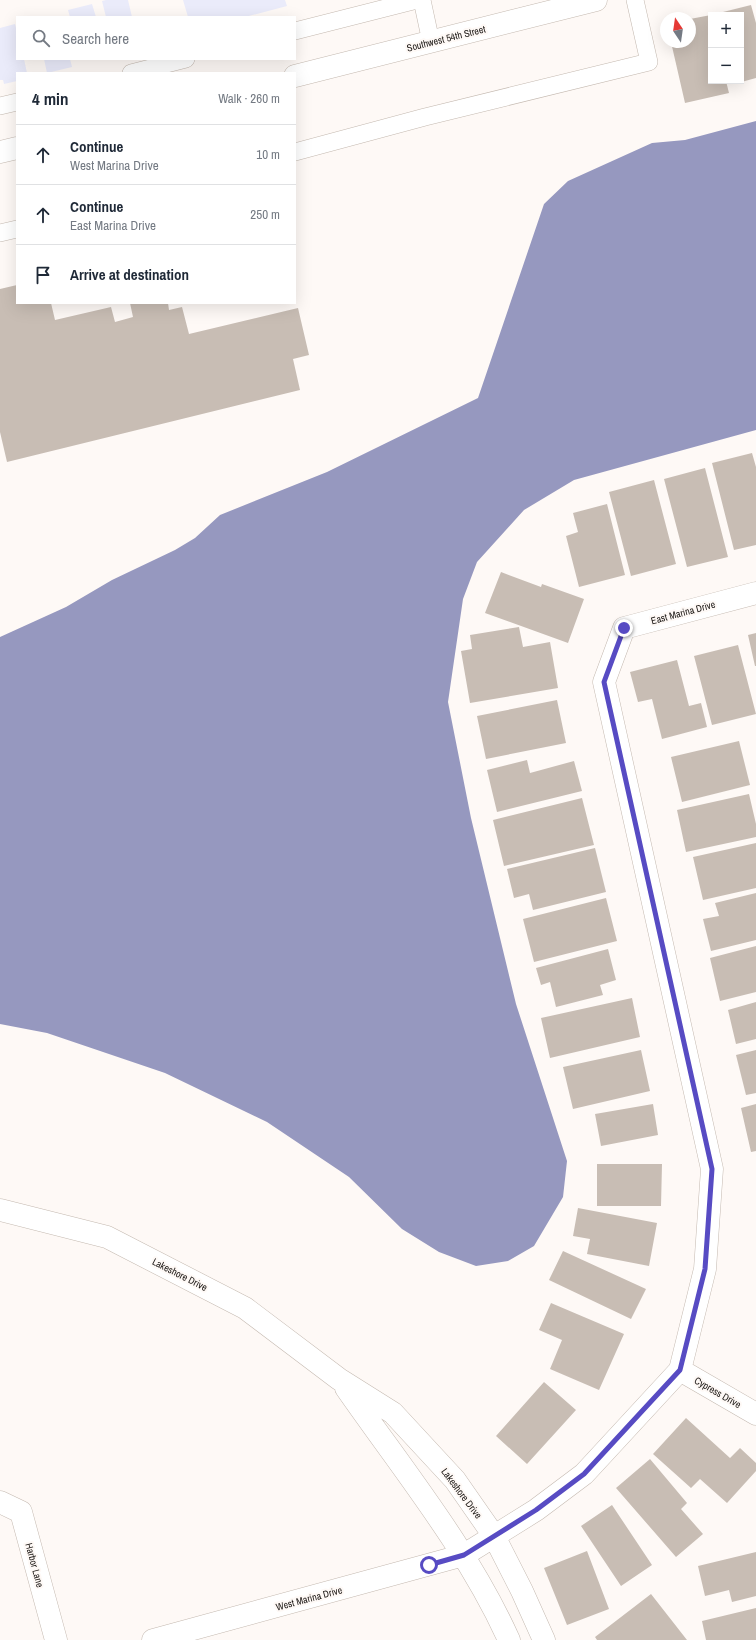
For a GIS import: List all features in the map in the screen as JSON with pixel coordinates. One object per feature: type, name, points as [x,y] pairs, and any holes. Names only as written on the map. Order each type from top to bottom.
[{"type":"street","name":"Southwest 54th Street","points":[[296,76],[596,0]]},
{"type":"street","points":[[0,152],[16,148]]},
{"type":"street","name":"East Marina Drive","points":[[464,1555],[536,1510],[584,1474],[680,1370],[705,1269],[712,1169],[604,682],[624,628],[756,593]]},
{"type":"street","name":"Lakeshore Drive","points":[[0,1210],[107,1237],[245,1308],[339,1379],[393,1413],[455,1480],[494,1536],[522,1591],[544,1640]]},
{"type":"street","name":"Cypress Drive","points":[[680,1370],[756,1414]]},
{"type":"street","name":"Lakeshore Drive","points":[[339,1379],[464,1555],[493,1605],[509,1640]]},
{"type":"street","name":"Harbor Lane","points":[[0,1502],[21,1512],[56,1640]]},
{"type":"street","name":"West Marina Drive","points":[[153,1640],[464,1555]]},
{"type":"lane","points":[[296,31],[417,0]]},
{"type":"lane","points":[[422,0],[431,42]]},
{"type":"lane","points":[[296,152],[425,116],[649,62],[635,0]]},
{"type":"lane","points":[[135,72],[182,60]]},
{"type":"lane","points":[[0,106],[16,102]]},
{"type":"lane","points":[[0,233],[16,229]]},
{"type":"shaded area","points":[[128,0],[132,16],[106,16],[102,1]]},
{"type":"shaded area","points":[[183,0],[285,0],[287,6],[249,16],[188,16]]},
{"type":"shaded area","points":[[92,4],[96,16],[70,16],[68,10]]},
{"type":"shaded area","points":[[15,24],[16,60],[24,60],[27,72],[16,72],[16,81],[4,84],[3,80],[0,80],[0,28]]},
{"type":"shaded area","points":[[44,60],[70,60],[72,67],[47,72]]},
{"type":"water","points":[[756,121],[756,430],[574,480],[524,510],[477,562],[463,599],[448,702],[471,818],[516,1004],[567,1161],[563,1197],[534,1246],[508,1261],[476,1266],[439,1252],[402,1229],[349,1177],[267,1122],[165,1073],[47,1033],[0,1024],[0,637],[66,607],[112,580],[175,550],[195,538],[220,515],[327,472],[478,398],[544,204],[568,181],[652,143],[685,140]]},
{"type":"building","points":[[751,5],[756,23],[756,78],[744,81],[744,12],[723,12]]},
{"type":"building","points":[[708,16],[708,84],[727,84],[729,93],[685,103],[672,48],[696,48],[696,18]]},
{"type":"building","points":[[16,285],[16,304],[51,304],[55,320],[111,307],[115,322],[133,317],[130,304],[168,304],[169,310],[182,307],[189,334],[298,308],[309,355],[293,359],[300,390],[7,462],[0,432],[0,289]]},
{"type":"building","points":[[752,453],[756,467],[756,545],[734,550],[712,463]]},
{"type":"building","points":[[705,468],[728,557],[687,567],[664,479]]},
{"type":"building","points":[[654,480],[676,564],[631,576],[609,492]]},
{"type":"building","points":[[607,504],[625,575],[579,587],[566,536],[578,532],[573,513]]},
{"type":"building","points":[[501,572],[541,587],[542,584],[584,599],[568,643],[485,613]]},
{"type":"building","points":[[519,627],[523,647],[550,642],[558,688],[470,703],[461,651],[472,649],[470,635]]},
{"type":"building","points":[[756,633],[756,666],[755,666],[748,635]]},
{"type":"building","points":[[738,645],[756,714],[712,725],[694,656]]},
{"type":"building","points":[[677,660],[689,706],[701,703],[707,727],[662,739],[652,699],[638,702],[630,672]]},
{"type":"building","points":[[557,700],[566,743],[486,759],[477,716]]},
{"type":"building","points":[[739,741],[750,785],[682,802],[671,757]]},
{"type":"building","points":[[527,760],[530,773],[574,761],[582,791],[497,812],[487,770]]},
{"type":"building","points":[[749,794],[756,824],[756,837],[686,852],[677,810]]},
{"type":"building","points":[[582,798],[594,845],[504,866],[493,820]]},
{"type":"building","points":[[756,843],[756,888],[703,900],[693,857]]},
{"type":"building","points":[[595,848],[606,892],[533,910],[529,894],[514,898],[507,869]]},
{"type":"building","points":[[756,893],[756,940],[711,951],[703,919],[719,916],[715,903]]},
{"type":"building","points":[[606,898],[617,941],[534,962],[523,919]]},
{"type":"building","points":[[756,946],[756,992],[720,1001],[710,958]]},
{"type":"building","points":[[608,949],[616,980],[600,985],[603,995],[556,1007],[550,982],[541,985],[536,968]]},
{"type":"building","points":[[632,998],[640,1037],[550,1058],[541,1018]]},
{"type":"building","points":[[756,1002],[756,1039],[736,1044],[728,1010]]},
{"type":"building","points":[[641,1050],[650,1091],[573,1109],[563,1067]]},
{"type":"building","points":[[756,1050],[756,1093],[746,1095],[736,1055]]},
{"type":"building","points":[[653,1104],[658,1135],[601,1146],[595,1114]]},
{"type":"building","points":[[756,1104],[756,1151],[751,1152],[741,1108]]},
{"type":"building","points":[[597,1164],[662,1164],[661,1206],[597,1206]]},
{"type":"building","points":[[578,1208],[657,1223],[649,1266],[587,1254],[590,1239],[573,1236]]},
{"type":"building","points":[[563,1251],[646,1289],[631,1319],[549,1280]]},
{"type":"building","points":[[551,1303],[624,1334],[599,1390],[550,1369],[562,1340],[539,1330]]},
{"type":"building","points":[[544,1382],[576,1410],[527,1464],[496,1436]]},
{"type":"building","points":[[686,1418],[730,1458],[740,1448],[756,1463],[756,1471],[727,1503],[700,1479],[691,1488],[653,1454]]},
{"type":"building","points":[[650,1459],[687,1503],[681,1509],[703,1534],[676,1557],[616,1488]]},
{"type":"building","points":[[612,1505],[652,1565],[621,1586],[581,1526]]},
{"type":"building","points":[[587,1551],[609,1609],[567,1625],[544,1568]]},
{"type":"building","points":[[756,1552],[756,1596],[732,1602],[729,1590],[705,1596],[698,1566]]},
{"type":"building","points":[[651,1594],[687,1640],[597,1640],[595,1637]]},
{"type":"building","points":[[756,1608],[756,1640],[706,1640],[702,1621]]},
{"type":"route","points":[[429,1565],[464,1555],[536,1510],[584,1474],[680,1370],[705,1269],[712,1169],[604,682],[624,628]]}]
